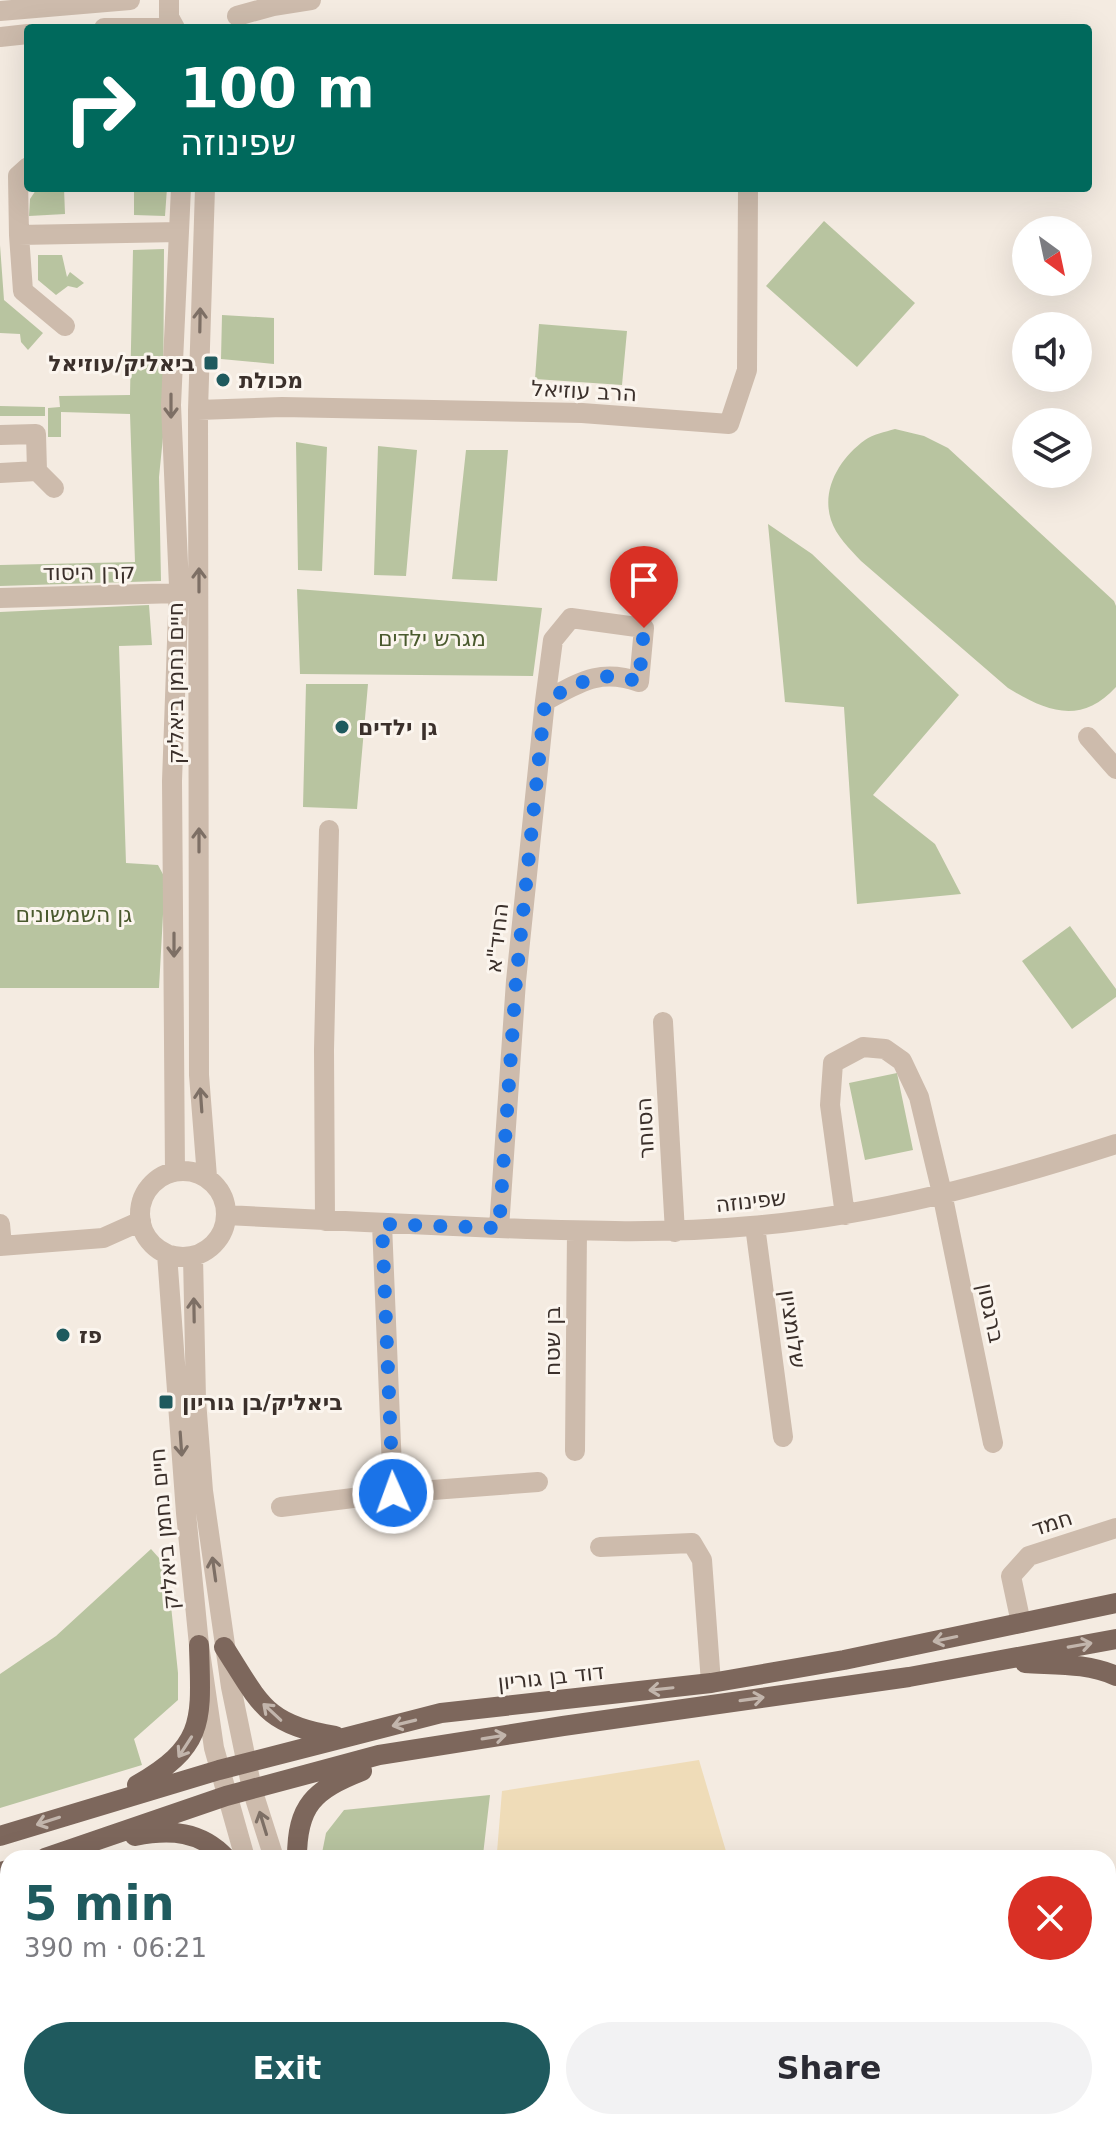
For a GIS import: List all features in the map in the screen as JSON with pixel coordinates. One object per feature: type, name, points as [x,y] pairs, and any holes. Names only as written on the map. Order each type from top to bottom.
[{"type":"main road","name":"דוד בן גוריון","points":[[0,1836],[246,1762],[441,1713],[711,1683],[844,1660],[1116,1603]]},
{"type":"main road","points":[[70,1850],[226,1796],[379,1755],[909,1677],[1116,1639]]},
{"type":"main road","points":[[96,1806],[160,1772],[186,1747],[198,1716],[199,1645]]},
{"type":"main road","points":[[224,1647],[254,1694],[277,1719],[303,1731],[343,1737]]},
{"type":"main road","points":[[989,1662],[1079,1667],[1116,1676]]},
{"type":"main road","points":[[297,1850],[297,1830],[305,1812],[333,1782],[417,1749]]},
{"type":"main road","points":[[80,1847],[143,1834],[179,1832],[199,1837],[219,1850]]},
{"type":"street","points":[[0,11],[130,0]]},
{"type":"street","points":[[169,0],[169,17],[173,24]]},
{"type":"street","points":[[235,15],[311,0]]},
{"type":"street","points":[[0,37],[24,34]]},
{"type":"street","points":[[24,171],[18,176],[23,291],[65,326]]},
{"type":"street","name":"חיים נחמן ביאליק","points":[[175,1172],[172,781],[179,593],[171,405],[181,192]]},
{"type":"street","name":"חיים נחמן ביאליק","points":[[205,192],[198,410],[199,1075],[207,1177]]},
{"type":"street","name":"הרב עוזיאל","points":[[198,410],[282,407],[582,413],[729,424],[747,370],[748,192]]},
{"type":"street","points":[[19,235],[179,232]]},
{"type":"street","points":[[0,435],[36,434],[37,471],[54,488]]},
{"type":"street","points":[[0,473],[37,471]]},
{"type":"street","name":"קרן היסוד","points":[[0,598],[179,593]]},
{"type":"street","name":"החיד\"א","points":[[499,1228],[516,981],[545,701],[553,640],[571,618],[644,628],[639,682],[623,676],[597,675],[545,701]]},
{"type":"street","points":[[1088,737],[1116,769]]},
{"type":"street","points":[[325,1221],[324,1050],[329,830]]},
{"type":"street","name":"הסוחר","points":[[663,1022],[675,1232]]},
{"type":"street","name":"ברגסון","points":[[845,1215],[830,1105],[833,1063],[863,1047],[885,1049],[902,1061],[919,1097],[942,1193],[993,1443]]},
{"type":"street","name":"שפינוזה","points":[[226,1215],[577,1231],[675,1232],[755,1226],[845,1215],[942,1193],[1036,1170],[1116,1144]]},
{"type":"street","points":[[186,1171],[207,1177],[225,1201],[224,1229],[216,1241],[206,1251],[193,1256],[167,1254],[155,1247],[145,1235],[141,1221],[144,1195],[163,1176],[175,1172],[186,1171]]},
{"type":"street","points":[[0,1224],[1,1246],[103,1238],[141,1221]]},
{"type":"street","points":[[382,1224],[393,1493]]},
{"type":"street","name":"שלומציון","points":[[755,1226],[783,1437]]},
{"type":"street","name":"בן שטח","points":[[575,1451],[577,1231]]},
{"type":"street","name":"חיים נחמן ביאליק","points":[[167,1254],[199,1645],[219,1770],[243,1850]]},
{"type":"street","name":"חיים נחמן ביאליק","points":[[193,1256],[196,1400],[203,1491],[224,1647],[252,1789],[271,1850]]},
{"type":"street","points":[[281,1507],[393,1493],[538,1482]]},
{"type":"street","name":"חמד","points":[[1021,1623],[1011,1576],[1029,1556],[1116,1528]]},
{"type":"street","points":[[600,1547],[692,1543],[702,1560],[711,1683]]},
{"type":"green space","points":[[35,192],[64,192],[65,214],[29,216],[30,199]]},
{"type":"green space","points":[[134,192],[167,192],[165,216],[134,215]]},
{"type":"green space","points":[[824,221],[915,303],[857,367],[766,286]]},
{"type":"green space","points":[[0,245],[4,300],[43,333],[28,350],[21,342],[20,334],[0,333]]},
{"type":"green space","points":[[164,249],[163,437],[159,477],[161,581],[0,586],[0,565],[135,562],[130,414],[61,412],[61,437],[48,437],[48,408],[60,407],[59,396],[130,395],[133,250]]},
{"type":"green space","points":[[38,255],[62,255],[67,277],[70,272],[84,283],[77,288],[68,286],[56,295],[38,280]]},
{"type":"green space","points":[[222,315],[274,318],[274,364],[221,359]]},
{"type":"green space","points":[[539,324],[627,331],[622,385],[535,379]]},
{"type":"green space","points":[[0,406],[45,407],[45,416],[0,416]]},
{"type":"green space","points":[[895,429],[924,436],[948,448],[1114,601],[1116,687],[1103,699],[1090,707],[1064,711],[1036,703],[1008,688],[861,561],[844,542],[833,526],[829,508],[835,475],[848,456],[865,440]]},
{"type":"green space","points":[[296,442],[327,447],[322,571],[298,570]]},
{"type":"green space","points":[[378,446],[417,450],[406,576],[374,575]]},
{"type":"green space","points":[[466,450],[508,450],[497,581],[452,579]]},
{"type":"green space","points":[[768,524],[812,554],[959,695],[873,795],[935,844],[961,894],[857,904],[844,707],[785,702]]},
{"type":"green space","name":"מגרש ילדים","points":[[297,589],[542,608],[533,676],[300,674]]},
{"type":"green space","name":"גן השמשונים","points":[[149,605],[152,645],[119,646],[126,863],[158,865],[165,878],[159,988],[0,988],[0,612]]},
{"type":"green space","points":[[306,684],[368,684],[357,809],[303,807]]},
{"type":"green space","points":[[1070,926],[1116,989],[1116,997],[1072,1029],[1022,961]]},
{"type":"green space","points":[[897,1073],[913,1150],[865,1160],[849,1083]]},
{"type":"green space","points":[[151,1549],[167,1567],[178,1700],[134,1739],[142,1765],[0,1808],[0,1674],[56,1636]]},
{"type":"green space","points":[[490,1795],[484,1850],[323,1850],[326,1833],[344,1810]]},
{"type":"sand","points":[[699,1760],[726,1850],[497,1850],[502,1791]]},
{"type":"place","name":"ביאליק/עוזיאל","points":[[211,363]]},
{"type":"place","name":"מכולת","points":[[223,380]]},
{"type":"place","name":"גן ילדים","points":[[342,727]]},
{"type":"place","name":"פז","points":[[63,1335]]},
{"type":"place","name":"ביאליק/בן גוריון","points":[[166,1402]]},
{"type":"route","points":[[393,1493],[382,1224],[499,1228],[516,981],[545,701],[597,675],[623,676],[639,682],[644,628]]}]
